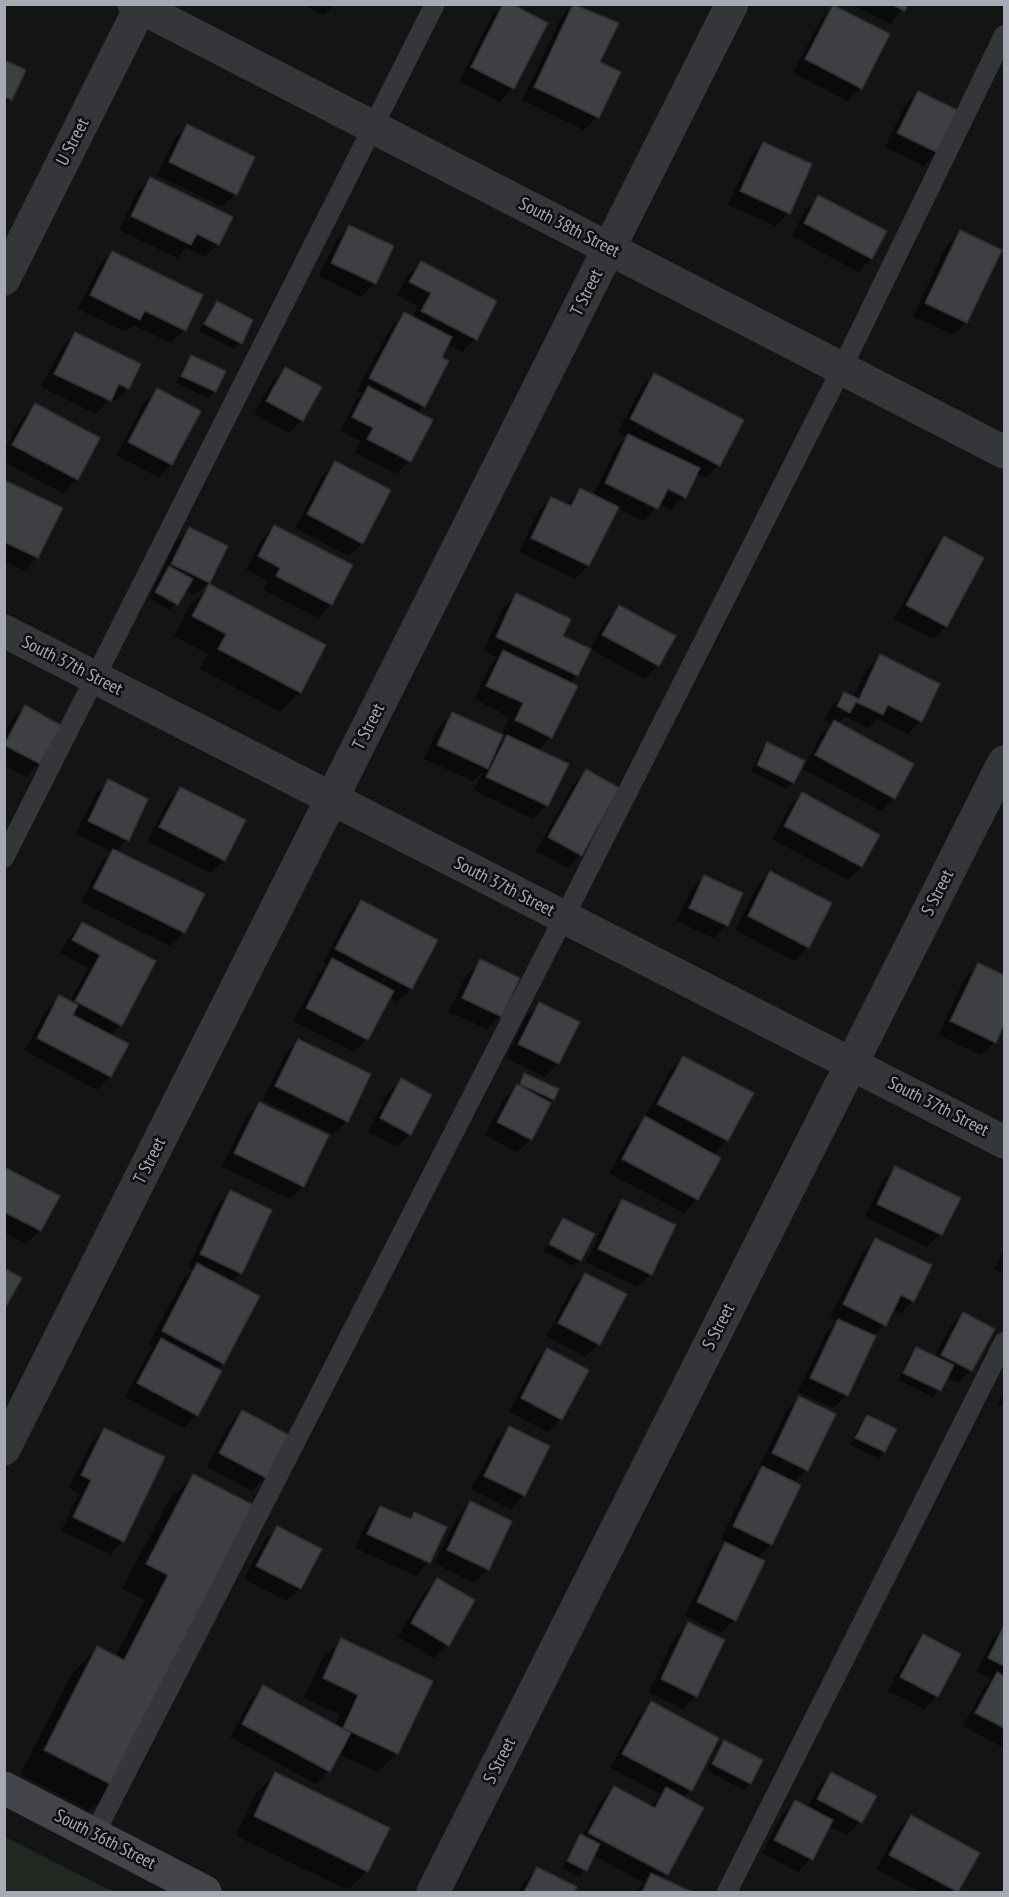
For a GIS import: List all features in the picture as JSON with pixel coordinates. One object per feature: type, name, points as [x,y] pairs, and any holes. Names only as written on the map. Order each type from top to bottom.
[{"type":"main road","name":"South 36th Street","points":[[4,1788],[205,1893]]},
{"type":"street","name":"T Street","points":[[4,1449],[333,800],[732,4]]},
{"type":"street","name":"South 38th Street","points":[[139,6],[1005,452]]},
{"type":"street","name":"U Street","points":[[4,279],[139,6]]},
{"type":"street","name":"South 37th Street","points":[[4,631],[1005,1142]]},
{"type":"street","name":"S Street","points":[[433,1893],[1005,762]]},
{"type":"lane","points":[[4,858],[435,4]]},
{"type":"lane","points":[[94,1835],[565,917],[842,368],[1005,35]]},
{"type":"lane","points":[[727,1893],[1005,1341]]},
{"type":"shaded area","points":[[5,1837],[114,1892],[5,1892]]},
{"type":"building","points":[[503,4],[512,4],[548,23],[514,89],[471,67]]},
{"type":"building","points":[[573,4],[619,23],[600,62],[621,72],[599,118],[534,87]]},
{"type":"building","points":[[890,4],[908,4],[905,11]]},
{"type":"building","points":[[833,5],[890,34],[862,89],[805,59]]},
{"type":"building","points":[[4,60],[26,70],[12,100],[4,97]]},
{"type":"building","points":[[918,91],[959,111],[938,153],[897,133]]},
{"type":"building","points":[[187,124],[255,157],[237,195],[169,162]]},
{"type":"building","points":[[763,142],[812,164],[790,214],[740,191]]},
{"type":"building","points":[[150,177],[233,217],[219,245],[197,234],[191,245],[131,216]]},
{"type":"building","points":[[818,195],[887,231],[872,259],[804,223]]},
{"type":"building","points":[[349,225],[394,246],[376,284],[331,263]]},
{"type":"building","points":[[960,230],[1002,250],[967,323],[925,303]]},
{"type":"building","points":[[112,251],[203,295],[186,331],[145,311],[140,320],[90,295]]},
{"type":"building","points":[[421,261],[497,301],[477,340],[421,311],[431,293],[409,282]]},
{"type":"building","points":[[217,301],[253,320],[242,344],[204,324]]},
{"type":"building","points":[[404,312],[452,337],[442,357],[449,361],[425,407],[369,378]]},
{"type":"building","points":[[75,332],[141,364],[129,389],[119,384],[111,401],[54,374]]},
{"type":"building","points":[[191,355],[226,371],[216,392],[181,376]]},
{"type":"building","points":[[285,367],[322,387],[303,421],[266,401]]},
{"type":"building","points":[[654,373],[744,420],[720,466],[630,419]]},
{"type":"building","points":[[368,386],[433,420],[411,462],[367,439],[373,428],[352,417]]},
{"type":"building","points":[[157,388],[201,411],[172,465],[128,442]]},
{"type":"building","points":[[35,403],[100,438],[78,480],[12,445]]},
{"type":"building","points":[[628,434],[700,468],[686,498],[668,489],[658,509],[605,483]]},
{"type":"building","points":[[335,461],[391,490],[363,544],[307,514]]},
{"type":"building","points":[[4,480],[63,508],[38,558],[4,542]]},
{"type":"building","points":[[580,488],[619,507],[589,566],[531,538],[551,497],[571,506]]},
{"type":"building","points":[[274,525],[353,565],[332,605],[276,576],[280,568],[258,556]]},
{"type":"building","points":[[189,527],[228,546],[210,583],[171,564]]},
{"type":"building","points":[[944,536],[984,558],[947,627],[906,605]]},
{"type":"building","points":[[169,566],[193,579],[178,605],[155,592]]},
{"type":"building","points":[[209,584],[326,645],[301,693],[218,649],[226,634],[192,616]]},
{"type":"building","points":[[516,593],[571,619],[563,636],[591,649],[578,676],[496,637]]},
{"type":"building","points":[[619,605],[676,636],[659,666],[602,635]]},
{"type":"building","points":[[503,650],[578,686],[552,738],[515,720],[523,703],[486,686]]},
{"type":"building","points":[[880,654],[940,684],[922,722],[888,705],[883,715],[856,702],[850,713],[837,706],[844,692],[859,699]]},
{"type":"building","points":[[25,705],[62,726],[40,764],[4,745]]},
{"type":"building","points":[[452,712],[503,735],[488,769],[437,745]]},
{"type":"building","points":[[834,720],[914,764],[895,799],[815,755]]},
{"type":"building","points":[[507,735],[569,764],[548,806],[486,777]]},
{"type":"building","points":[[767,742],[805,761],[794,783],[757,765]]},
{"type":"building","points":[[586,769],[619,788],[582,856],[548,837]]},
{"type":"building","points":[[108,779],[148,799],[129,841],[88,821]]},
{"type":"building","points":[[180,787],[246,820],[225,861],[159,827]]},
{"type":"building","points":[[802,792],[880,835],[862,867],[784,826]]},
{"type":"building","points":[[113,849],[205,894],[185,933],[93,888]]},
{"type":"building","points":[[770,871],[832,903],[809,948],[748,916]]},
{"type":"building","points":[[704,875],[743,893],[728,926],[689,908]]},
{"type":"building","points":[[361,900],[438,940],[412,989],[335,949]]},
{"type":"building","points":[[82,922],[156,961],[122,1026],[75,1001],[100,955],[72,940]]},
{"type":"building","points":[[332,958],[394,991],[368,1040],[306,1008]]},
{"type":"building","points":[[480,959],[520,978],[502,1017],[462,998]]},
{"type":"building","points":[[978,963],[1004,975],[1004,1024],[996,1043],[950,1021]]},
{"type":"building","points":[[59,995],[78,1005],[73,1015],[129,1044],[111,1077],[37,1038]]},
{"type":"building","points":[[539,1002],[580,1022],[559,1064],[518,1044]]},
{"type":"building","points":[[298,1039],[371,1074],[348,1122],[275,1086]]},
{"type":"building","points":[[683,1056],[754,1093],[728,1141],[657,1104]]},
{"type":"building","points":[[524,1073],[559,1089],[554,1100],[520,1084]]},
{"type":"building","points":[[401,1078],[432,1095],[411,1135],[380,1118]]},
{"type":"building","points":[[517,1084],[551,1103],[532,1140],[497,1122]]},
{"type":"building","points":[[259,1102],[329,1135],[304,1187],[234,1153]]},
{"type":"building","points":[[645,1116],[721,1158],[698,1200],[622,1159]]},
{"type":"building","points":[[895,1166],[961,1198],[942,1235],[877,1204]]},
{"type":"building","points":[[4,1167],[60,1196],[41,1231],[4,1212]]},
{"type":"building","points":[[230,1190],[272,1210],[242,1274],[200,1254]]},
{"type":"building","points":[[622,1199],[676,1225],[652,1275],[598,1249]]},
{"type":"building","points":[[563,1218],[595,1234],[581,1261],[549,1244]]},
{"type":"building","points":[[875,1238],[932,1265],[914,1302],[901,1295],[886,1326],[843,1304]]},
{"type":"building","points":[[197,1263],[260,1296],[224,1364],[162,1331]]},
{"type":"building","points":[[4,1268],[22,1278],[4,1310]]},
{"type":"building","points":[[585,1273],[627,1294],[600,1345],[558,1323]]},
{"type":"building","points":[[963,1312],[995,1329],[972,1371],[941,1355]]},
{"type":"building","points":[[838,1319],[876,1336],[848,1396],[810,1378]]},
{"type":"building","points":[[161,1338],[222,1371],[198,1416],[137,1383]]},
{"type":"building","points":[[916,1347],[954,1365],[941,1391],[903,1373]]},
{"type":"building","points":[[547,1348],[589,1370],[562,1420],[521,1398]]},
{"type":"building","points":[[799,1396],[836,1414],[808,1471],[772,1453]]},
{"type":"building","points":[[242,1410],[289,1435],[266,1478],[219,1453]]},
{"type":"building","points":[[867,1415],[897,1429],[885,1452],[855,1438]]},
{"type":"building","points":[[509,1426],[550,1446],[525,1496],[484,1476]]},
{"type":"building","points":[[104,1428],[165,1457],[124,1542],[73,1517],[91,1480],[81,1475]]},
{"type":"building","points":[[762,1466],[801,1485],[772,1545],[733,1526]]},
{"type":"building","points":[[193,1474],[261,1509],[116,1787],[44,1750],[97,1646],[124,1660],[168,1575],[146,1564]]},
{"type":"building","points":[[470,1501],[512,1521],[489,1570],[447,1550]]},
{"type":"building","points":[[380,1506],[411,1519],[414,1512],[447,1527],[430,1563],[367,1534]]},
{"type":"building","points":[[277,1526],[322,1549],[301,1589],[256,1566]]},
{"type":"building","points":[[725,1542],[765,1561],[736,1621],[697,1602]]},
{"type":"building","points":[[437,1578],[475,1600],[449,1646],[411,1623]]},
{"type":"building","points":[[688,1622],[725,1640],[697,1697],[661,1679]]},
{"type":"building","points":[[1004,1625],[1004,1666],[988,1658]]},
{"type":"building","points":[[923,1634],[961,1654],[938,1697],[900,1677]]},
{"type":"building","points":[[341,1638],[433,1681],[398,1754],[343,1728],[358,1695],[323,1678]]},
{"type":"building","points":[[997,1672],[1004,1676],[1004,1728],[975,1713]]},
{"type":"building","points":[[263,1685],[351,1733],[330,1772],[242,1724]]},
{"type":"building","points":[[651,1701],[719,1738],[692,1791],[622,1754]]},
{"type":"building","points":[[724,1740],[763,1760],[751,1784],[712,1764]]},
{"type":"building","points":[[275,1772],[390,1828],[368,1872],[254,1816]]},
{"type":"building","points":[[831,1772],[877,1796],[862,1823],[817,1799]]},
{"type":"building","points":[[614,1786],[655,1808],[666,1787],[704,1808],[668,1875],[588,1833]]},
{"type":"building","points":[[795,1800],[833,1820],[813,1860],[774,1840]]},
{"type":"building","points":[[911,1815],[980,1853],[958,1892],[889,1855]]},
{"type":"building","points":[[580,1834],[600,1844],[587,1871],[567,1861]]},
{"type":"building","points":[[537,1867],[577,1887],[574,1892],[524,1892]]},
{"type":"building","points":[[651,1873],[692,1892],[642,1892]]}]
